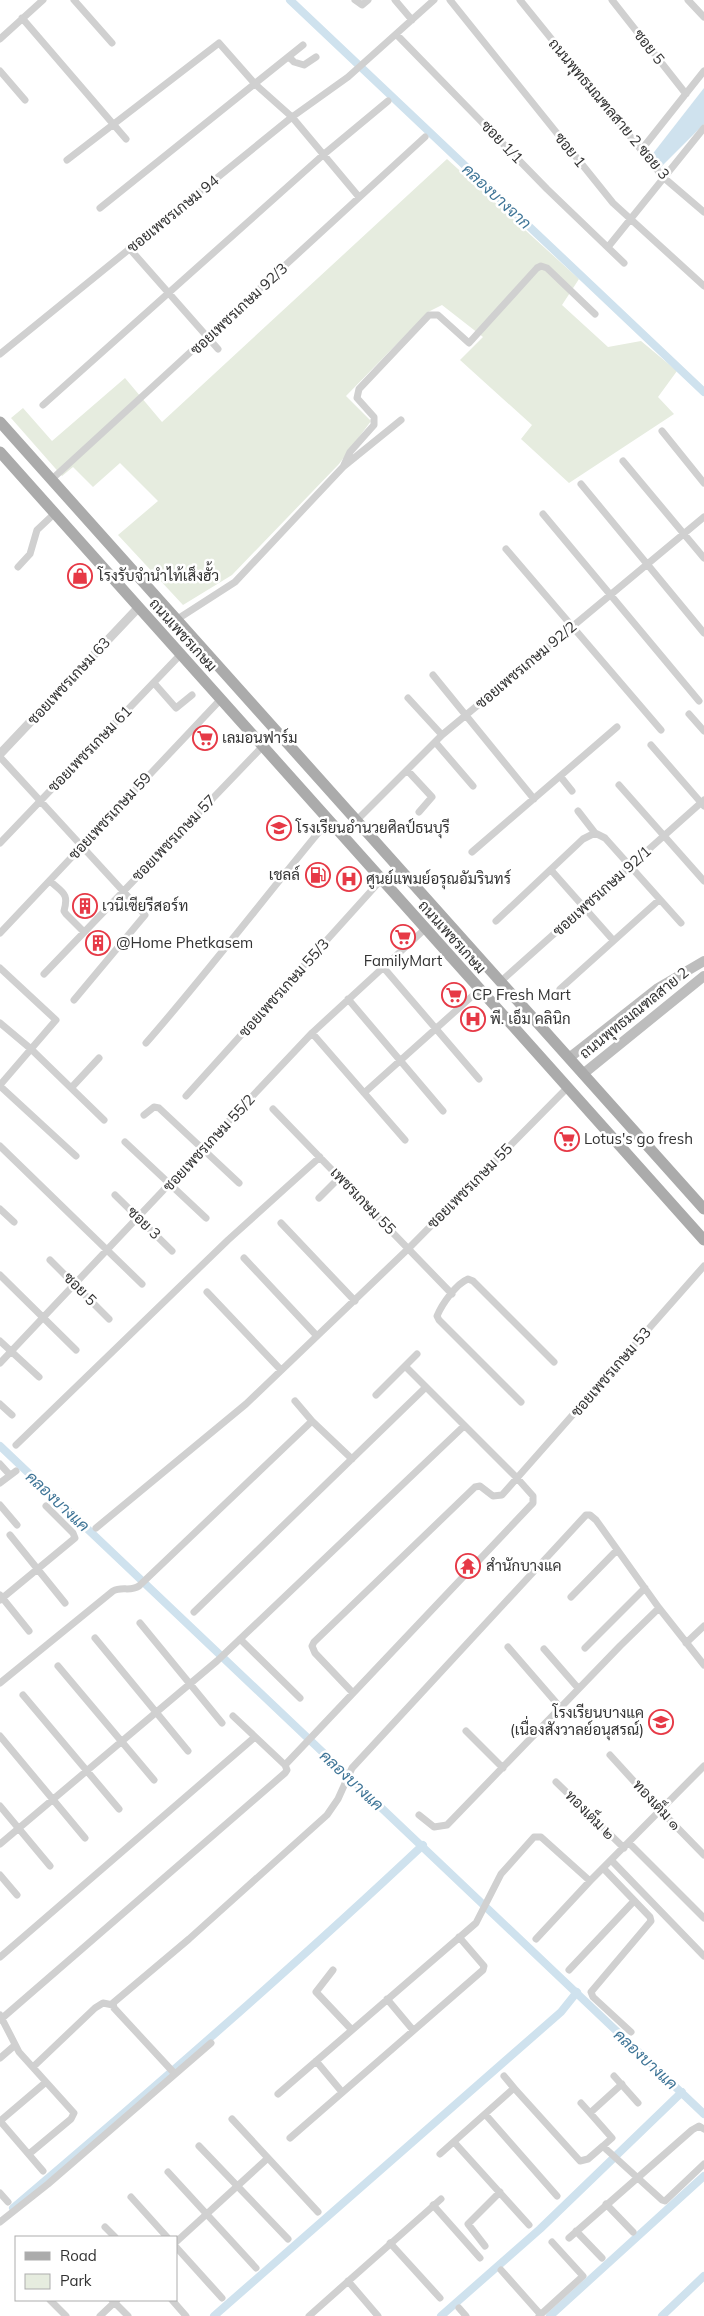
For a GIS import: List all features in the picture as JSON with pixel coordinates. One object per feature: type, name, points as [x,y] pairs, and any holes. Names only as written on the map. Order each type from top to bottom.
[{"type":"main road","name":"ถนนเพชรเกษม","points":[[0,422],[704,1209]]},
{"type":"main road","name":"ถนนเพชรเกษม","points":[[0,452],[704,1240]]},
{"type":"main road","points":[[412,915],[426,900]]},
{"type":"main road","name":"ถนนพุทธมณฑลสาย 2","points":[[569,1058],[658,988],[704,961]]},
{"type":"main road","name":"ถนนพุทธมณฑลสาย 2","points":[[583,1074],[704,976]]},
{"type":"main road","points":[[553,1071],[569,1058]]},
{"type":"main road","points":[[568,1088],[583,1074]]},
{"type":"street","points":[[0,38],[43,0]]},
{"type":"street","points":[[74,0],[112,43]]},
{"type":"street","points":[[355,0],[362,5],[368,0]]},
{"type":"street","points":[[395,0],[412,20]]},
{"type":"street","name":"ซอยเพชรเกษม 94","points":[[0,354],[292,117],[348,77],[434,0]]},
{"type":"street","name":"ซอย 1","points":[[450,0],[606,195],[630,220],[704,286]]},
{"type":"street","name":"ถนนพุทธมณฑลสาย 2 ซอย 3","points":[[520,0],[663,177],[704,212]]},
{"type":"street","name":"ซอย 5","points":[[612,0],[686,94]]},
{"type":"street","points":[[688,0],[704,17]]},
{"type":"street","points":[[22,18],[126,138]]},
{"type":"street","name":"ซอย 1/1","points":[[397,35],[548,189],[624,263]]},
{"type":"street","points":[[67,160],[219,43],[255,84],[292,117],[359,197]]},
{"type":"street","points":[[100,208],[303,45]]},
{"type":"street","points":[[289,57],[294,62],[304,65],[316,56]]},
{"type":"street","points":[[0,71],[25,100]]},
{"type":"street","points":[[642,149],[704,71]]},
{"type":"street","points":[[43,405],[323,155],[388,102]]},
{"type":"street","points":[[608,247],[704,128]]},
{"type":"street","name":"ซอยเพชรเกษม 92/3","points":[[51,480],[426,137]]},
{"type":"street","points":[[129,248],[218,349]]},
{"type":"street","points":[[343,467],[350,452],[374,425],[374,417],[357,398],[359,389],[429,315],[438,315],[469,343],[537,268],[541,266],[547,268],[595,314]]},
{"type":"street","points":[[176,620],[235,582],[343,467],[401,420]]},
{"type":"street","points":[[662,431],[704,483]]},
{"type":"street","points":[[623,461],[704,558]]},
{"type":"street","points":[[581,484],[704,633]]},
{"type":"street","points":[[18,567],[30,554],[37,530],[54,514]]},
{"type":"street","points":[[543,514],[699,701]]},
{"type":"street","name":"ซอยเพชรเกษม 92/2","points":[[356,821],[442,735],[704,516]]},
{"type":"street","points":[[506,549],[661,730]]},
{"type":"street","name":"ซอยเพชรเกษม 63","points":[[0,756],[138,608]]},
{"type":"street","name":"ซอยเพชรเกษม 61","points":[[0,843],[181,654]]},
{"type":"street","points":[[433,674],[534,799]]},
{"type":"street","points":[[154,683],[176,708],[192,695]]},
{"type":"street","points":[[408,698],[442,735]]},
{"type":"street","name":"ซอยเพชรเกษม 59","points":[[0,933],[221,699]]},
{"type":"street","points":[[690,714],[704,731]]},
{"type":"street","points":[[472,852],[617,727]]},
{"type":"street","points":[[436,743],[473,786]]},
{"type":"street","points":[[651,745],[703,803]]},
{"type":"street","name":"ซอยเพชรเกษม 57","points":[[44,974],[263,746]]},
{"type":"street","points":[[0,756],[145,915],[74,1000]]},
{"type":"street","points":[[407,770],[432,797],[419,812]]},
{"type":"street","points":[[560,776],[572,791]]},
{"type":"street","points":[[619,785],[704,881]]},
{"type":"street","name":"ซอยเพชรเกษม 92/1","points":[[500,982],[663,836],[703,803]]},
{"type":"street","points":[[578,812],[595,833],[605,838],[681,923]]},
{"type":"street","points":[[146,1043],[187,996],[328,821]]},
{"type":"street","points":[[496,921],[583,840],[595,833]]},
{"type":"street","points":[[550,870],[613,940]]},
{"type":"street","name":"ซอยเพชรเกษม 55/3","points":[[186,1096],[381,880]]},
{"type":"street","points":[[50,881],[66,896],[68,902],[64,909],[66,914],[84,932]]},
{"type":"street","points":[[560,989],[659,900]]},
{"type":"street","name":"ซอยเพชรเกษม 55/2","points":[[0,1363],[76,1285],[312,1033],[425,929]]},
{"type":"street","points":[[383,967],[478,1080]]},
{"type":"street","points":[[0,968],[56,1020],[0,1085],[76,1156]]},
{"type":"street","points":[[364,1094],[479,990]]},
{"type":"street","points":[[348,999],[444,1111]]},
{"type":"street","points":[[0,1023],[72,1087],[104,1120]]},
{"type":"street","points":[[312,1033],[405,1140]]},
{"type":"street","points":[[72,1087],[99,1058]]},
{"type":"street","name":"ซอยเพชรเกษม 55","points":[[96,1528],[246,1404],[372,1284],[568,1088]]},
{"type":"street","points":[[144,1115],[154,1107],[159,1108],[239,1183]]},
{"type":"street","name":"เพชรเกษม 55","points":[[273,1109],[452,1294]]},
{"type":"street","points":[[125,1142],[206,1218]]},
{"type":"street","points":[[0,1146],[142,1284]]},
{"type":"street","points":[[16,1445],[228,1240],[320,1157]]},
{"type":"street","points":[[319,1198],[340,1178]]},
{"type":"street","name":"ซอย 3","points":[[114,1195],[172,1251]]},
{"type":"street","points":[[0,1209],[14,1222]]},
{"type":"street","points":[[281,1223],[355,1300]]},
{"type":"street","points":[[244,1258],[317,1336]]},
{"type":"street","name":"ซอย 5","points":[[50,1260],[109,1319]]},
{"type":"street","name":"ซอยเพชรเกษม 53","points":[[354,1693],[315,1653],[312,1646],[314,1642],[475,1487],[480,1486],[498,1497],[518,1478],[704,1266]]},
{"type":"street","points":[[0,1275],[76,1350]]},
{"type":"street","points":[[521,1402],[439,1320],[437,1316],[439,1312],[452,1294],[464,1281],[468,1279],[473,1281],[554,1362]]},
{"type":"street","points":[[208,1292],[281,1370]]},
{"type":"street","points":[[0,1341],[39,1377]]},
{"type":"street","points":[[376,1395],[417,1354]]},
{"type":"street","points":[[285,1765],[533,1503],[533,1496],[518,1478],[405,1366]]},
{"type":"street","points":[[194,1612],[426,1387]]},
{"type":"street","points":[[295,1401],[312,1421],[352,1459]]},
{"type":"street","points":[[0,1404],[12,1415]]},
{"type":"street","points":[[0,1683],[113,1592],[122,1588],[135,1589],[141,1584],[312,1421]]},
{"type":"street","points":[[0,1844],[218,1660],[464,1426]]},
{"type":"street","points":[[0,1464],[13,1473],[0,1483]]},
{"type":"street","points":[[0,1505],[17,1525]]},
{"type":"street","points":[[29,1631],[1,1598],[38,1570],[75,1538],[73,1533],[46,1506]]},
{"type":"street","points":[[113,2005],[320,1822],[334,1806],[352,1768],[579,1520],[586,1515],[590,1515],[618,1550],[659,1608],[704,1665]]},
{"type":"street","points":[[10,1534],[65,1604]]},
{"type":"street","points":[[570,1598],[618,1550]]},
{"type":"street","points":[[585,1648],[645,1588]]},
{"type":"street","points":[[419,1815],[434,1828],[447,1825],[578,1688],[659,1608]]},
{"type":"street","points":[[140,1623],[222,1723]]},
{"type":"street","points":[[686,1643],[704,1626]]},
{"type":"street","points":[[94,1638],[188,1752]]},
{"type":"street","points":[[240,1639],[300,1698]]},
{"type":"street","points":[[508,1647],[560,1707]]},
{"type":"street","points":[[544,1649],[578,1688]]},
{"type":"street","points":[[58,1666],[154,1780]]},
{"type":"street","points":[[23,1695],[118,1810]]},
{"type":"street","points":[[29,2154],[73,2116],[72,2110],[14,2046],[1,2017],[285,1774],[287,1770],[285,1765],[233,1716]]},
{"type":"street","points":[[466,1731],[503,1768]]},
{"type":"street","points":[[0,1736],[85,1838]]},
{"type":"street","points":[[0,1957],[255,1736]]},
{"type":"street","name":"ทองเต็ม ๑","points":[[610,1755],[704,1855]]},
{"type":"street","points":[[536,1939],[590,1881],[612,1861],[704,1766]]},
{"type":"street","name":"ทองเต็ม ๒","points":[[556,1782],[704,1918]]},
{"type":"street","points":[[0,1806],[50,1866]]},
{"type":"street","points":[[278,2094],[476,1923],[501,1874],[530,1841],[538,1836],[590,1881]]},
{"type":"street","points":[[612,1861],[704,1956]]},
{"type":"street","points":[[604,1869],[650,1917],[650,1926],[591,1992],[593,1997],[631,2032]]},
{"type":"street","points":[[0,1876],[17,1895]]},
{"type":"street","points":[[569,1970],[634,1901]]},
{"type":"street","points":[[290,2138],[483,1970],[484,1966],[459,1937]]},
{"type":"street","points":[[333,1970],[316,1992],[352,2030]]},
{"type":"street","points":[[387,1999],[414,2030]]},
{"type":"street","points":[[32,2067],[95,2008],[103,2003],[113,2005],[175,2074]]},
{"type":"street","points":[[0,2222],[211,2043]]},
{"type":"street","points":[[0,2058],[14,2046]]},
{"type":"street","points":[[316,2061],[342,2092]]},
{"type":"street","points":[[504,2076],[580,2161],[588,2159],[605,2148],[612,2138],[581,2102]]},
{"type":"street","points":[[614,2076],[638,2103]]},
{"type":"street","points":[[42,2171],[0,2121],[46,2082]]},
{"type":"street","points":[[590,2112],[622,2084]]},
{"type":"street","points":[[440,2154],[514,2088]]},
{"type":"street","points":[[485,2114],[557,2196]]},
{"type":"street","points":[[232,2119],[318,2212]]},
{"type":"street","points":[[568,2238],[692,2130],[699,2126],[704,2129]]},
{"type":"street","points":[[454,2142],[529,2225]]},
{"type":"street","points":[[199,2146],[288,2239]]},
{"type":"street","points":[[605,2148],[662,2200],[666,2201],[704,2164]]},
{"type":"street","points":[[178,2240],[268,2158]]},
{"type":"street","points":[[168,2172],[256,2268]]},
{"type":"street","points":[[485,2246],[468,2224],[500,2192]]},
{"type":"street","points":[[0,2193],[8,2202]]},
{"type":"street","points":[[131,2197],[167,2236]]},
{"type":"street","points":[[308,2316],[441,2199]]},
{"type":"street","points":[[606,2204],[633,2232]]},
{"type":"street","points":[[433,2205],[480,2258]]},
{"type":"street","points":[[105,2227],[114,2236]]},
{"type":"street","points":[[576,2231],[602,2258]]},
{"type":"street","points":[[501,2270],[540,2315],[583,2276],[552,2242]]},
{"type":"street","points":[[390,2243],[440,2298]]},
{"type":"street","points":[[178,2249],[222,2298]]},
{"type":"street","points":[[348,2281],[378,2316]]},
{"type":"street","points":[[51,2301],[66,2316]]},
{"type":"street","points":[[100,2316],[114,2301],[128,2316]]},
{"type":"street","points":[[173,2301],[186,2316]]},
{"type":"street","points":[[459,2308],[466,2316]]},
{"type":"green space","points":[[447,159],[579,279],[562,305],[608,347],[641,341],[677,371],[658,397],[674,414],[569,483],[521,439],[532,425],[460,360],[483,337],[442,305],[428,312],[346,396],[371,421],[339,464],[232,575],[183,605],[118,535],[158,501],[120,463],[93,487],[73,467],[62,476],[11,418],[23,408],[52,441],[125,378],[162,422]]},
{"type":"water","points":[[704,88],[704,124],[660,168],[651,156]]},
{"type":"waterway","name":"คลองบางจาก","points":[[290,0],[704,392]]},
{"type":"waterway","name":"คลองบางแค","points":[[0,1446],[704,2114]]},
{"type":"waterway","points":[[13,2208],[220,2029],[423,1845]]},
{"type":"waterway","points":[[214,2316],[561,2012],[577,1992]]},
{"type":"waterway","points":[[441,2316],[540,2229],[682,2092]]},
{"type":"waterway","points":[[550,2316],[704,2176]]},
{"type":"waterway","points":[[662,2316],[704,2276]]},
{"type":"place","name":"โรงรับจำนำไท้เส็งฮั้ว","points":[[80,576]]},
{"type":"place","name":"เลมอนฟาร์ม","points":[[205,738]]},
{"type":"place","name":"โรงเรียนอำนวยศิลป์ธนบุรี","points":[[279,828]]},
{"type":"place","name":"เชลล์","points":[[318,875]]},
{"type":"place","name":"ศูนย์แพมย์อรุณอัมรินทร์","points":[[349,879]]},
{"type":"place","name":"เวนีเซียรีสอร์ท","points":[[85,906]]},
{"type":"place","name":"FamilyMart","points":[[403,937]]},
{"type":"place","name":"@Home Phetkasem","points":[[98,943]]},
{"type":"place","name":"CP Fresh Mart","points":[[454,995]]},
{"type":"place","name":"พี. เอ็ม คลินิก","points":[[473,1019]]},
{"type":"place","name":"Lotus's go fresh","points":[[567,1139]]},
{"type":"place","name":"สำนักบางแค","points":[[468,1566]]},
{"type":"place","name":"โรงเรียนบางแค (เนื่องสังวาลย์อนุสรณ์)","points":[[661,1722]]}]
